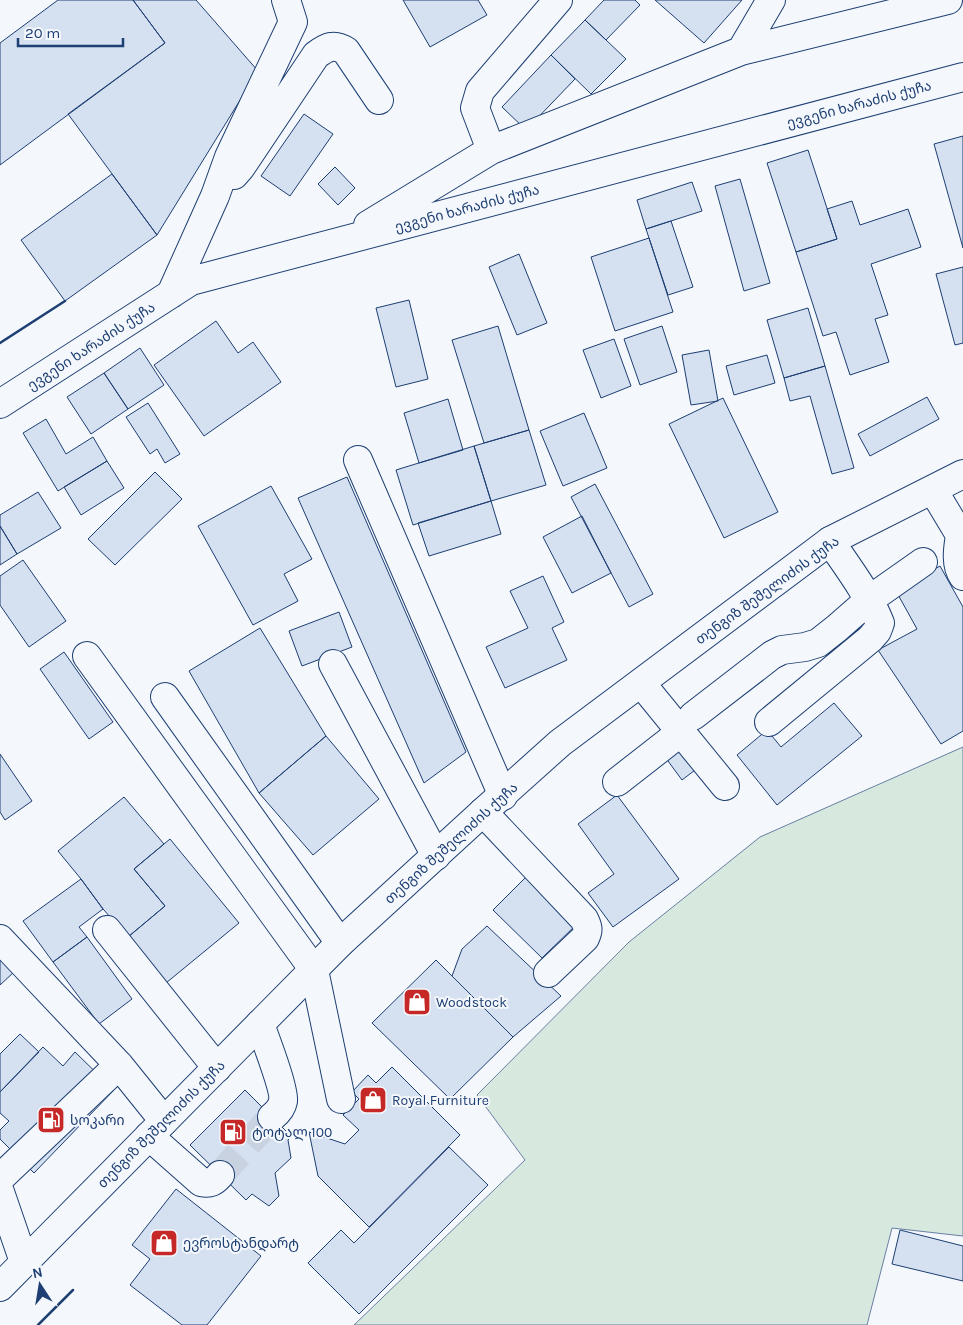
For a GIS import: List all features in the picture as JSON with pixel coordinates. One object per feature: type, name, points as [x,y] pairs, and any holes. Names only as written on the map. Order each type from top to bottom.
[{"type":"main road","points":[[171,294],[215,196],[229,157],[293,22],[286,0]]},
{"type":"main road","points":[[491,150],[475,108],[480,91],[558,0]]},
{"type":"main road","points":[[741,51],[770,0]]},
{"type":"main road","points":[[341,241],[491,150],[741,51],[948,0]]},
{"type":"main road","points":[[215,196],[241,167],[316,54],[326,48],[339,46],[346,50],[379,100]]},
{"type":"main road","name":"ევგენი ხარაძის ქუჩა","points":[[0,404],[191,281],[963,77]]},
{"type":"main road","points":[[358,460],[493,804],[584,919],[588,927],[584,938],[548,973]]},
{"type":"main road","name":"თენგიზ შეშელიძის ქუჩა","points":[[8,1274],[156,1129],[340,943],[560,744],[830,541],[963,474]]},
{"type":"main road","points":[[933,490],[961,535],[957,551],[960,571],[963,576]]},
{"type":"main road","points":[[770,722],[870,639],[877,631],[880,623],[869,600],[830,541]]},
{"type":"main road","points":[[617,782],[772,655],[782,650],[818,643],[869,600],[923,562]]},
{"type":"main road","points":[[87,656],[314,970],[341,1098]]},
{"type":"main road","points":[[333,664],[436,856]]},
{"type":"main road","points":[[641,683],[687,724],[724,786]]},
{"type":"main road","points":[[165,697],[340,943]]},
{"type":"main road","points":[[107,930],[217,1068]]},
{"type":"main road","points":[[0,939],[119,1065],[156,1129],[201,1182],[208,1184],[220,1175]]},
{"type":"main road","points":[[260,1024],[281,1087],[283,1100],[280,1109],[272,1117]]},
{"type":"main road","points":[[0,1178],[119,1065]]},
{"type":"main road","points":[[0,1192],[8,1274]]},
{"type":"shaded area","points":[[963,747],[963,1236],[892,1228],[867,1325],[354,1325],[525,1160],[477,1095],[629,942],[760,837]]},
{"type":"building","points":[[58,0],[133,0],[165,43],[0,165],[0,43]]},
{"type":"building","points":[[133,0],[196,0],[258,71],[157,235],[68,114],[165,43]]},
{"type":"building","points":[[403,0],[478,0],[487,15],[430,47]]},
{"type":"building","points":[[604,0],[635,0],[640,5],[606,40],[585,20]]},
{"type":"building","points":[[655,0],[742,0],[704,43]]},
{"type":"building","points":[[585,20],[626,59],[591,94],[551,55]]},
{"type":"building","points":[[551,55],[575,79],[526,130],[502,107]]},
{"type":"building","points":[[304,114],[333,134],[290,196],[261,176]]},
{"type":"building","points":[[963,136],[963,248],[934,144]]},
{"type":"building","points":[[808,150],[837,239],[796,252],[767,163]]},
{"type":"building","points":[[335,167],[355,188],[338,205],[318,184]]},
{"type":"building","points":[[112,174],[157,235],[65,301],[21,240]]},
{"type":"building","points":[[740,179],[770,283],[744,291],[715,186]]},
{"type":"building","points":[[692,182],[702,211],[646,229],[637,200]]},
{"type":"building","points":[[852,201],[860,225],[908,209],[921,247],[871,264],[888,315],[875,319],[889,362],[850,375],[836,332],[823,336],[796,252],[837,239],[827,209]]},
{"type":"building","points":[[671,221],[693,287],[668,295],[646,229]]},
{"type":"building","points":[[649,238],[673,312],[615,331],[591,257]]},
{"type":"building","points":[[519,254],[547,323],[517,335],[489,267]]},
{"type":"building","points":[[963,267],[963,343],[955,345],[936,274]]},
{"type":"building","points":[[409,300],[428,379],[396,387],[376,308]]},
{"type":"building","points":[[808,308],[825,366],[784,378],[767,320]]},
{"type":"building","points":[[216,321],[238,353],[253,342],[281,382],[204,436],[154,365]]},
{"type":"building","points":[[498,326],[529,430],[484,443],[452,340]]},
{"type":"building","points":[[662,326],[677,372],[640,385],[624,339]]},
{"type":"building","points":[[614,339],[631,386],[601,398],[583,350]]},
{"type":"building","points":[[140,348],[164,385],[128,409],[104,373]]},
{"type":"building","points":[[709,350],[718,401],[691,405],[682,355]]},
{"type":"building","points":[[767,355],[775,383],[734,395],[726,366]]},
{"type":"building","points":[[825,366],[854,468],[832,474],[810,396],[790,401],[784,378]]},
{"type":"building","points":[[104,373],[128,409],[91,434],[67,397]]},
{"type":"building","points":[[927,397],[939,419],[870,456],[858,434]]},
{"type":"building","points":[[723,398],[778,512],[724,538],[669,424]]},
{"type":"building","points":[[448,399],[463,450],[419,463],[404,413]]},
{"type":"building","points":[[148,403],[180,454],[165,463],[157,449],[150,454],[126,417]]},
{"type":"building","points":[[584,413],[607,468],[563,486],[540,431]]},
{"type":"building","points":[[46,419],[66,454],[93,437],[107,461],[58,491],[23,433]]},
{"type":"building","points":[[529,430],[546,485],[491,501],[474,446]]},
{"type":"building","points":[[474,446],[491,501],[413,525],[396,470]]},
{"type":"building","points":[[107,461],[124,488],[81,515],[64,487]]},
{"type":"building","points":[[155,472],[182,499],[115,565],[88,539]]},
{"type":"building","points":[[347,477],[466,752],[424,783],[298,498]]},
{"type":"building","points":[[595,484],[653,594],[629,607],[571,497]]},
{"type":"building","points":[[271,486],[312,559],[284,574],[298,601],[253,625],[198,526]]},
{"type":"building","points":[[38,492],[61,528],[17,554],[0,526],[0,515]]},
{"type":"building","points":[[491,501],[501,534],[429,556],[418,523]]},
{"type":"building","points":[[582,516],[611,573],[572,593],[543,537]]},
{"type":"building","points":[[0,526],[17,554],[0,565]]},
{"type":"building","points":[[23,560],[66,621],[29,647],[0,605],[0,576]]},
{"type":"building","points":[[940,566],[963,607],[963,731],[941,744],[878,650],[917,629],[896,591]]},
{"type":"building","points":[[543,576],[564,622],[552,628],[567,660],[505,688],[486,647],[528,628],[510,591]]},
{"type":"building","points":[[339,612],[352,647],[302,666],[289,631]]},
{"type":"building","points":[[260,628],[326,736],[259,793],[189,671]]},
{"type":"building","points":[[64,652],[113,722],[89,739],[40,669]]},
{"type":"building","points":[[834,703],[862,736],[777,805],[737,755],[767,730],[781,747]]},
{"type":"building","points":[[326,736],[379,799],[313,855],[259,793]]},
{"type":"building","points":[[683,744],[699,767],[682,780],[665,757]]},
{"type":"building","points":[[0,754],[32,801],[5,820],[0,812]]},
{"type":"building","points":[[617,795],[679,879],[613,927],[588,893],[614,874],[578,824]]},
{"type":"building","points":[[124,797],[164,844],[134,869],[165,906],[128,937],[103,909],[58,851]]},
{"type":"building","points":[[170,839],[239,923],[166,983],[128,937],[165,906],[134,869]]},
{"type":"building","points":[[529,874],[578,923],[542,958],[493,910]]},
{"type":"building","points":[[81,879],[103,909],[79,927],[87,937],[53,962],[23,921]]},
{"type":"building","points":[[487,926],[561,996],[513,1037],[452,976],[462,949]]},
{"type":"building","points":[[87,937],[132,999],[99,1024],[53,962]]},
{"type":"building","points":[[0,957],[14,972],[0,985]]},
{"type":"building","points":[[436,960],[513,1037],[450,1099],[372,1023]]},
{"type":"building","points":[[20,1034],[39,1052],[0,1092],[0,1054]]},
{"type":"building","points":[[43,1047],[63,1066],[75,1052],[114,1090],[34,1173],[0,1139],[0,1130],[9,1121],[0,1113],[0,1092]]},
{"type":"building","points":[[392,1067],[460,1135],[369,1227],[318,1176],[309,1132],[345,1144],[359,1130],[343,1115],[359,1099],[352,1092],[368,1075],[376,1083]]},
{"type":"building","points":[[245,1090],[291,1136],[288,1140],[291,1158],[275,1173],[279,1196],[269,1206],[252,1194],[246,1200],[190,1145]]},
{"type":"building","points":[[449,1147],[488,1185],[359,1314],[308,1263],[341,1230],[354,1243]]},
{"type":"building","points":[[176,1189],[261,1256],[207,1325],[182,1325],[130,1285],[150,1259],[132,1245]]},
{"type":"building","points":[[900,1230],[963,1246],[963,1281],[892,1264]]},
{"type":"tunnel","points":[[220,1175],[272,1117]]},
{"type":"wall","points":[[0,343],[65,301]]},
{"type":"wall","points":[[38,1325],[73,1290]]},
{"type":"place","name":"Woodstock","points":[[417,1002]]},
{"type":"place","name":"Royal Furniture","points":[[373,1100]]},
{"type":"place","name":"სოკარი","points":[[51,1120]]},
{"type":"place","name":"ტოტალ 100","points":[[233,1132]]},
{"type":"place","name":"ევროსტანდარტ","points":[[164,1243]]}]
